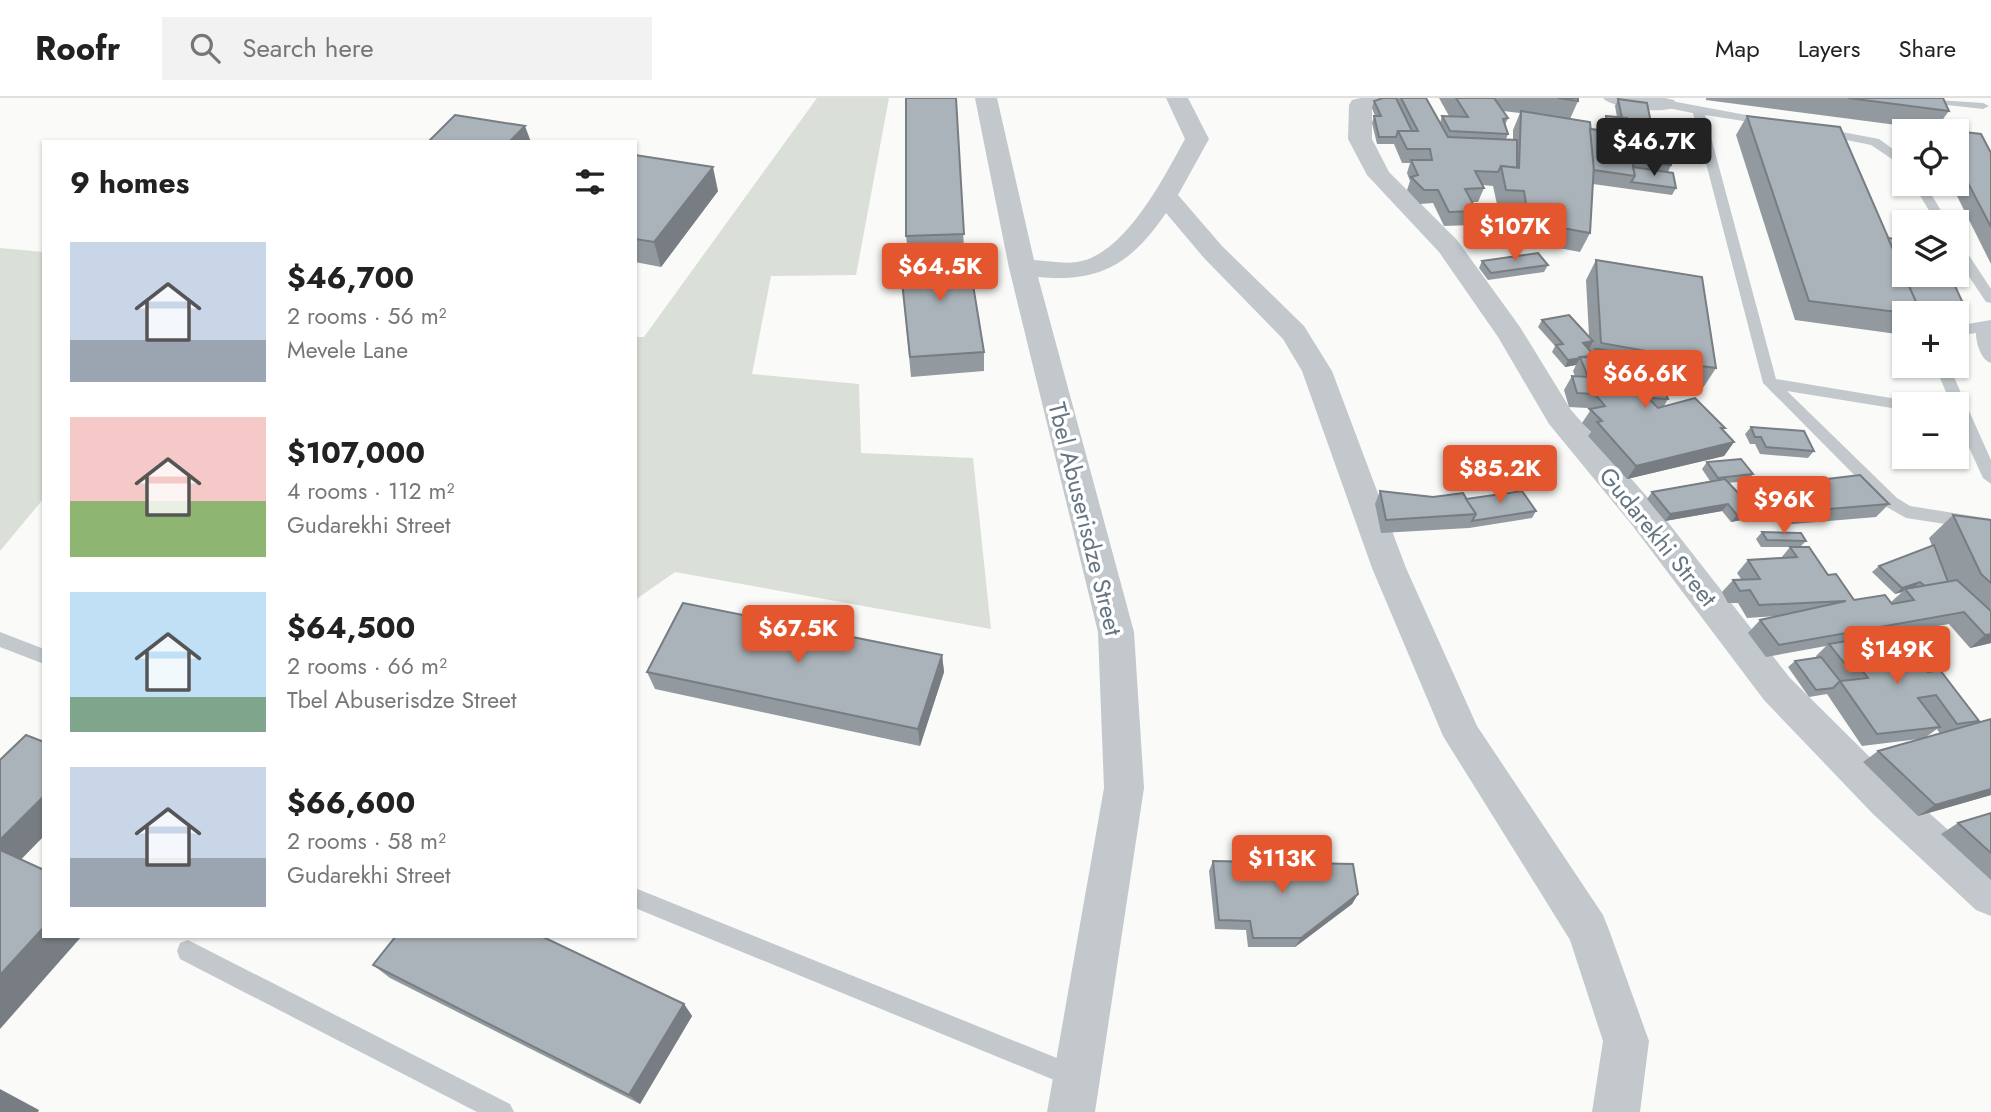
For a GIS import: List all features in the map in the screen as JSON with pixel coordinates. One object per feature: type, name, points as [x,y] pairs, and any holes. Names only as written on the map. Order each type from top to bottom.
[{"type":"street","name":"Tbel Abuserisdze Street","points":[[986,98],[1022,268],[1116,632],[1124,788],[1074,1095]]},
{"type":"street","points":[[1022,268],[1086,269],[1120,250],[1166,197],[1197,139],[1177,98]]},
{"type":"street","name":"Gudarekhi Street","points":[[1393,98],[1360,105],[1360,139],[1379,175],[1448,246],[1510,334],[1560,417],[1644,516],[1777,689],[1887,802],[1991,896]]},
{"type":"street","points":[[1614,98],[1663,101]]},
{"type":"street","points":[[1166,197],[1213,252],[1294,333],[1317,371],[1389,568],[1462,736],[1588,930],[1626,1041],[1616,1112]]},
{"type":"lane","points":[[1912,98],[1981,102],[1991,120]]},
{"type":"lane","points":[[1663,101],[1780,124]]},
{"type":"lane","points":[[1698,109],[1770,383],[1899,507],[1918,514],[1991,525]]},
{"type":"lane","points":[[1807,129],[1875,142],[1892,154]]},
{"type":"lane","points":[[1969,266],[1991,299]]},
{"type":"lane","points":[[1969,329],[1988,326],[1983,340],[1991,358]]},
{"type":"lane","points":[[1770,383],[1892,403]]},
{"type":"lane","points":[[1969,433],[1991,478]]},
{"type":"lane","points":[[0,639],[42,656]]},
{"type":"lane","points":[[637,899],[1074,1095]]},
{"type":"lane","points":[[188,951],[502,1112]]},
{"type":"shaded area","points":[[817,98],[889,98],[856,275],[771,276],[752,374],[859,384],[861,453],[973,458],[991,629],[675,572],[637,599],[637,337],[644,337]]},
{"type":"shaded area","points":[[0,248],[42,252],[42,500],[0,551]]},
{"type":"building","points":[[906,98],[956,98],[964,234],[906,236]]},
{"type":"building","points":[[1396,98],[1412,131],[1398,131],[1396,137],[1379,137],[1374,116],[1381,116],[1374,101]]},
{"type":"building","points":[[1401,98],[1426,98],[1448,137],[1517,140],[1517,168],[1501,166],[1498,172],[1475,171],[1484,188],[1465,189],[1477,211],[1449,212],[1438,190],[1424,190],[1411,177],[1418,175],[1411,160],[1432,160],[1430,149],[1407,149],[1398,131],[1418,131]]},
{"type":"building","points":[[1456,98],[1494,98],[1508,118],[1503,119],[1508,134],[1450,131],[1442,116],[1468,117]]},
{"type":"building","points":[[1848,98],[1943,98],[1949,111]]},
{"type":"building","points":[[1618,99],[1647,103],[1652,128],[1628,125],[1627,118],[1622,118]]},
{"type":"building","points":[[1521,111],[1590,122],[1594,164],[1590,233],[1529,222],[1524,191],[1506,190],[1501,166],[1519,168]]},
{"type":"building","points":[[455,115],[525,126],[511,140],[430,140]]},
{"type":"building","points":[[1606,116],[1627,118],[1628,125],[1664,130],[1671,165],[1632,160],[1635,176],[1594,170],[1590,129],[1608,131]]},
{"type":"building","points":[[1747,116],[1840,127],[1892,246],[1892,287],[1910,287],[1916,301],[1892,301],[1892,311],[1809,301]]},
{"type":"building","points":[[1969,133],[1981,134],[1991,153],[1991,227],[1969,185]]},
{"type":"building","points":[[637,155],[713,167],[654,242],[637,239]]},
{"type":"building","points":[[1633,167],[1673,173],[1676,188],[1631,182],[1635,176]]},
{"type":"building","points":[[967,248],[984,352],[910,357],[899,253]]},
{"type":"building","points":[[1538,253],[1548,265],[1491,273],[1482,261]]},
{"type":"building","points":[[1596,260],[1702,277],[1716,368],[1687,364],[1686,358],[1601,343]]},
{"type":"building","points":[[1909,287],[1956,287],[1962,301],[1916,301]]},
{"type":"building","points":[[1569,315],[1593,341],[1583,343],[1593,354],[1591,356],[1568,360],[1556,345],[1563,344],[1542,320]]},
{"type":"building","points":[[1595,349],[1652,358],[1668,399],[1648,398],[1658,408],[1695,398],[1725,428],[1721,428],[1734,442],[1636,466],[1597,422],[1602,421],[1590,409],[1605,406],[1595,394],[1577,393],[1572,376],[1588,377],[1580,357],[1598,358]]},
{"type":"building","points":[[1751,427],[1804,431],[1814,451],[1766,447],[1761,437],[1755,437]]},
{"type":"building","points":[[1741,459],[1753,474],[1718,478],[1707,462]]},
{"type":"building","points":[[1860,475],[1889,504],[1793,512],[1777,485]]},
{"type":"building","points":[[1725,479],[1739,494],[1770,489],[1780,507],[1737,515],[1728,504],[1670,514],[1652,492]]},
{"type":"building","points":[[1380,491],[1433,497],[1463,493],[1476,514],[1386,520]]},
{"type":"building","points":[[1522,491],[1536,511],[1472,521],[1476,514],[1466,499]]},
{"type":"building","points":[[1953,515],[1991,520],[1991,583],[1981,574]]},
{"type":"building","points":[[1762,532],[1801,533],[1806,541],[1767,540]]},
{"type":"building","points":[[1934,545],[1948,582],[1925,586],[1920,582],[1902,588],[1879,566]]},
{"type":"building","points":[[1790,547],[1809,547],[1828,575],[1836,574],[1854,600],[1885,595],[1892,604],[1914,600],[1905,589],[1957,580],[1991,611],[1991,634],[1985,635],[1964,612],[1779,645],[1760,620],[1846,601],[1759,605],[1750,590],[1740,591],[1733,580],[1760,579],[1748,560],[1797,557]]},
{"type":"building","points":[[683,603],[942,655],[918,729],[647,672]]},
{"type":"building","points":[[1883,635],[1889,641],[1902,639],[1928,672],[1940,670],[1979,721],[1957,724],[1936,695],[1918,698],[1940,727],[1877,734],[1840,681],[1868,678],[1860,668],[1849,669],[1829,644]]},
{"type":"building","points":[[1821,657],[1840,681],[1833,688],[1816,690],[1795,661]]},
{"type":"building","points":[[1991,719],[1991,789],[1935,805],[1878,751]]},
{"type":"building","points":[[26,735],[42,741],[42,798],[0,840],[0,760]]},
{"type":"building","points":[[1991,813],[1991,853],[1958,823]]},
{"type":"building","points":[[0,850],[42,869],[42,929],[0,975]]},
{"type":"building","points":[[1213,861],[1353,864],[1358,894],[1301,938],[1253,938],[1250,921],[1219,920]]},
{"type":"building","points":[[394,938],[545,938],[684,1004],[629,1095],[373,965]]}]
